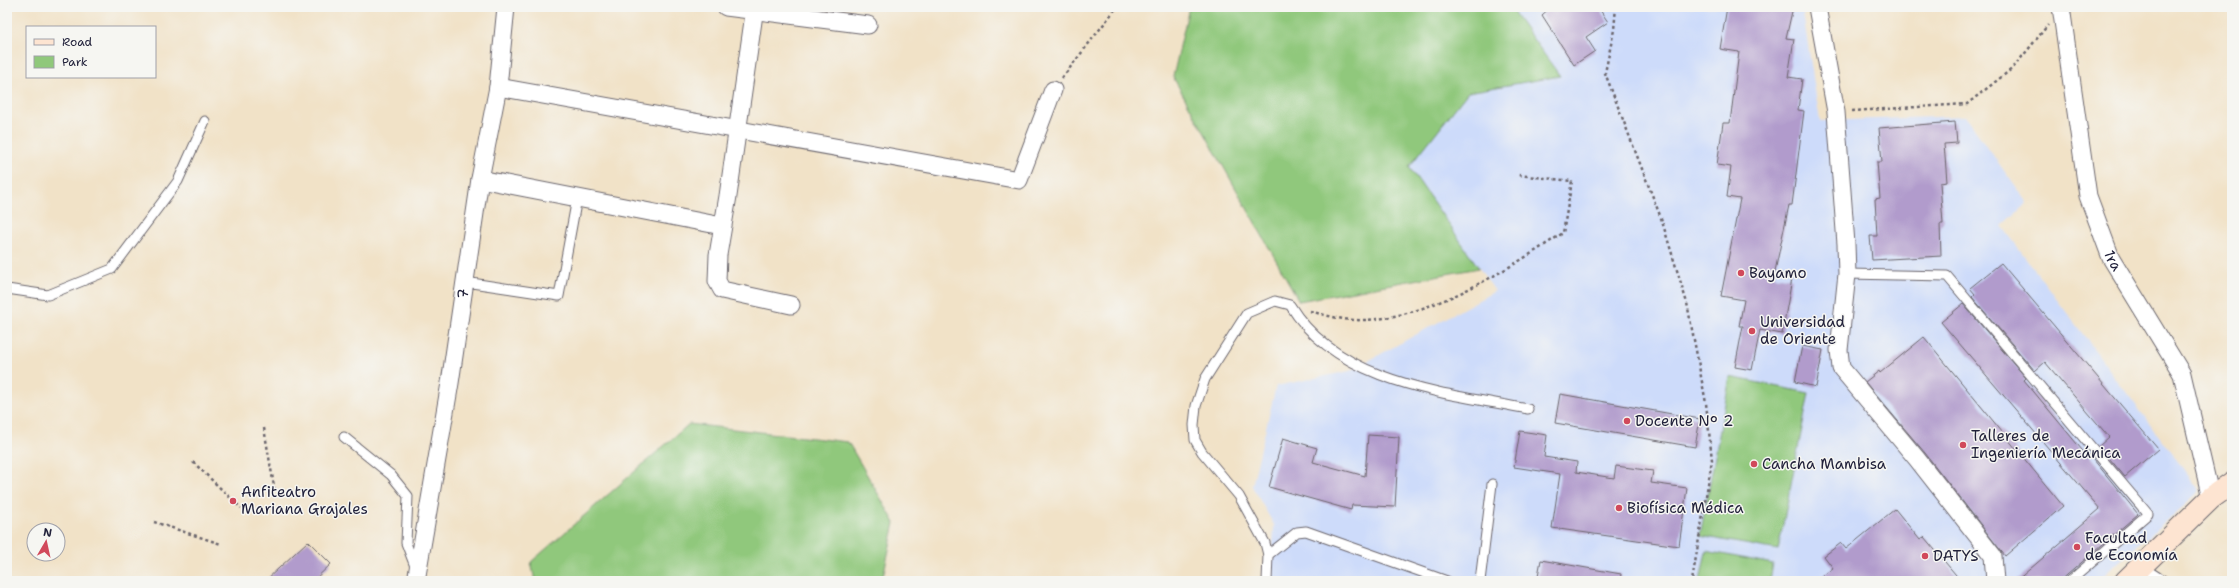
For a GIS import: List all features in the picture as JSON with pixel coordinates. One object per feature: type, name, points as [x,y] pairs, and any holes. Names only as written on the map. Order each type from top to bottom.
[{"type":"main road","points":[[2134,574],[2211,498],[2232,483]]},
{"type":"street","name":"7","points":[[416,576],[450,383],[480,179],[498,88],[506,7]]},
{"type":"street","points":[[726,7],[755,9],[868,25]]},
{"type":"street","points":[[1817,7],[1836,112],[1847,274],[1839,350],[1841,368],[1917,459],[1993,556],[1995,581]]},
{"type":"street","name":"1ra","points":[[2061,7],[2088,196],[2111,258],[2182,374],[2211,498]]},
{"type":"street","points":[[755,9],[736,130],[728,196],[722,226],[717,281],[722,290],[791,305]]},
{"type":"street","points":[[498,88],[1019,180],[1053,90]]},
{"type":"street","points":[[480,179],[722,226]]},
{"type":"lane","points":[[7,289],[48,295],[112,269],[178,181],[205,120]]},
{"type":"lane","points":[[465,282],[559,296],[577,198]]},
{"type":"lane","points":[[1847,274],[1947,276],[2148,514],[2070,581]]},
{"type":"lane","points":[[1267,581],[1268,556],[1265,543],[1239,496],[1202,452],[1195,440],[1194,425],[1196,406],[1205,378],[1247,313],[1275,301],[1290,305],[1301,323],[1332,349],[1367,370],[1428,389],[1528,409]]},
{"type":"lane","points":[[344,437],[391,475],[408,496],[406,543],[416,576]]},
{"type":"lane","points":[[1480,581],[1492,484]]},
{"type":"lane","points":[[1268,556],[1297,532],[1306,531],[1447,581]]},
{"type":"lane","points":[[2134,574],[2164,581]]},
{"type":"path","points":[[1053,90],[1117,7]]},
{"type":"path","points":[[1616,7],[1614,30],[1605,73],[1661,218],[1687,303],[1706,403],[1712,460],[1692,581]]},
{"type":"path","points":[[1836,112],[1967,104],[2013,68],[2061,7]]},
{"type":"path","points":[[1290,305],[1336,318],[1364,320],[1388,316],[1431,306],[1513,266],[1563,233],[1572,180],[1518,175]]},
{"type":"path","points":[[264,428],[275,492]]},
{"type":"path","points":[[193,462],[241,508]]},
{"type":"path","points":[[154,522],[221,544]]},
{"type":"shaded area","name":"Universidad de Oriente","points":[[1510,7],[1802,7],[1820,121],[1965,116],[2027,203],[2002,226],[2200,491],[2097,581],[1271,581],[1274,525],[1252,486],[1276,386],[1350,371],[1495,291],[1409,167],[1468,92],[1560,76]]},
{"type":"green space","points":[[1189,7],[1510,7],[1560,76],[1468,92],[1409,167],[1479,268],[1299,301],[1173,77]]},
{"type":"green space","name":"Cancha Mambisa","points":[[1730,377],[1809,393],[1778,550],[1700,536]]},
{"type":"green space","points":[[689,424],[848,442],[895,523],[882,581],[535,581],[531,562]]},
{"type":"green space","points":[[1706,551],[1773,564],[1770,581],[1700,581]]},
{"type":"building","points":[[1551,7],[1598,7],[1608,22],[1586,37],[1595,51],[1574,65],[1542,15]]},
{"type":"building","points":[[1727,7],[1793,7],[1786,38],[1794,39],[1788,77],[1802,79],[1798,110],[1804,111],[1792,205],[1789,205],[1774,276],[1792,279],[1782,334],[1760,330],[1752,370],[1735,367],[1743,326],[1739,326],[1744,300],[1721,296],[1740,199],[1727,197],[1731,167],[1717,165],[1723,123],[1730,123],[1739,52],[1720,49]]},
{"type":"building","points":[[1955,122],[1957,143],[1944,144],[1947,182],[1940,183],[1943,224],[1940,224],[1941,256],[1872,260],[1870,236],[1877,236],[1875,199],[1880,198],[1877,162],[1882,162],[1879,128]]},
{"type":"building","points":[[2001,263],[2158,449],[2125,477],[2099,446],[2109,437],[2045,362],[2035,371],[1972,297],[1975,294],[1970,288]]},
{"type":"building","points":[[1963,304],[2026,378],[2024,380],[2087,456],[2089,454],[2138,514],[2060,581],[2016,581],[2100,509],[1941,322]]},
{"type":"building","name":"Talleres de Ingeniería Mecánica","points":[[1924,337],[2063,506],[2005,556],[1925,453],[1865,382],[1879,371],[1880,373]]},
{"type":"building","points":[[1802,346],[1823,350],[1816,387],[1795,382]]},
{"type":"building","name":"Docente Nº 2","points":[[1560,394],[1700,419],[1695,447],[1555,423]]},
{"type":"building","name":"Biofísica Médica","points":[[1520,431],[1547,435],[1544,457],[1577,462],[1576,472],[1614,478],[1616,466],[1653,471],[1651,483],[1687,488],[1679,546],[1552,528],[1560,474],[1514,467]]},
{"type":"building","points":[[1368,435],[1399,437],[1395,507],[1352,505],[1351,510],[1269,487],[1283,438],[1317,448],[1313,462],[1365,476]]},
{"type":"building","points":[[1895,509],[1920,540],[1924,537],[1961,581],[1816,581],[1833,568],[1824,556],[1841,543],[1846,549]]},
{"type":"building","points":[[308,541],[331,564],[313,581],[265,581]]},
{"type":"building","points":[[1541,560],[1621,574],[1620,581],[1537,581]]},
{"type":"place","name":"Bayamo","points":[[1741,273]]},
{"type":"place","name":"Universidad de Oriente","points":[[1752,331]]},
{"type":"place","name":"Docente Nº 2","points":[[1627,421]]},
{"type":"place","name":"Talleres de Ingeniería Mecánica","points":[[1963,445]]},
{"type":"place","name":"Cancha Mambisa","points":[[1754,464]]},
{"type":"place","name":"Anfiteatro Mariana Grajales","points":[[233,501]]},
{"type":"place","name":"Biofísica Médica","points":[[1619,508]]},
{"type":"place","name":"Facultad de Economía","points":[[2077,547]]},
{"type":"place","name":"DATYS","points":[[1925,556]]}]
